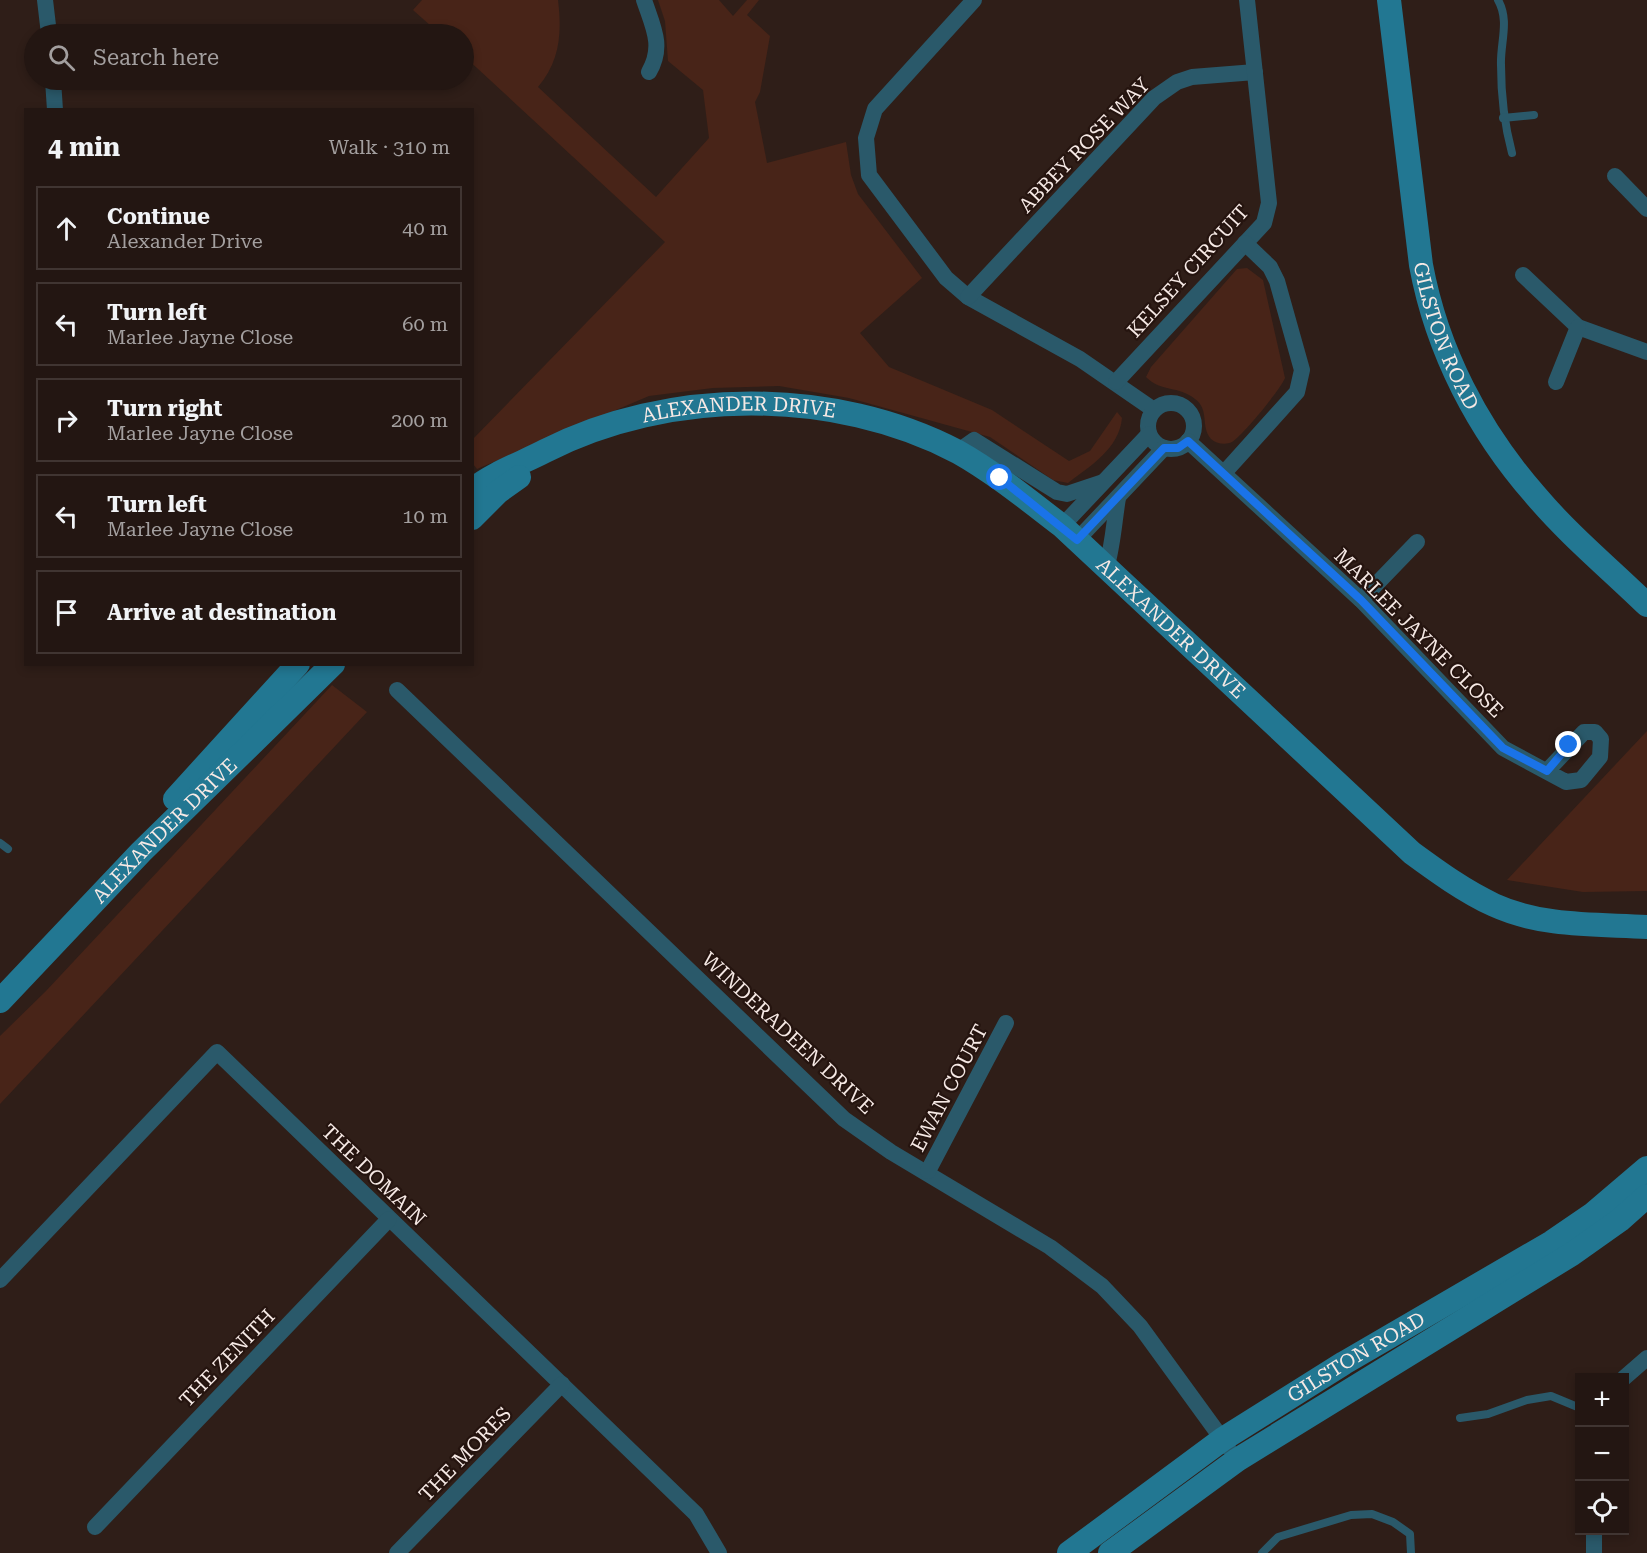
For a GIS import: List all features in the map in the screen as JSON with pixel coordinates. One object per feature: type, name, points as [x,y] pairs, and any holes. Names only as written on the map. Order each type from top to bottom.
[{"type":"main road","name":"GILSTON ROAD","points":[[1389,0],[1421,265],[1430,301],[1455,374],[1489,435],[1530,490],[1552,515],[1647,605]]},
{"type":"main road","name":"ALEXANDER DRIVE","points":[[474,489],[574,436],[647,413],[705,405],[763,403],[864,416],[957,452],[1000,478],[1069,533],[1412,853],[1454,883],[1495,905],[1522,914],[1580,925],[1641,924]]},
{"type":"main road","name":"ALEXANDER DRIVE","points":[[474,516],[498,492],[574,436]]},
{"type":"main road","name":"ALEXANDER DRIVE","points":[[0,983],[68,916],[296,666]]},
{"type":"main road","name":"ALEXANDER DRIVE","points":[[0,1001],[141,852],[331,666]]},
{"type":"main road","name":"GILSTON ROAD","points":[[1069,1553],[1223,1439],[1344,1363],[1552,1242],[1593,1214],[1647,1168]]},
{"type":"main road","name":"GILSTON ROAD","points":[[1110,1553],[1237,1460],[1572,1254],[1620,1220],[1647,1196]]},
{"type":"street","points":[[45,0],[48,24]]},
{"type":"street","points":[[644,0],[657,42],[658,57],[649,72]]},
{"type":"street","points":[[974,0],[875,109],[866,138],[869,175],[946,278],[968,297],[1023,325],[1116,381],[1154,410]]},
{"type":"street","name":"KELSEY CIRCUIT","points":[[1116,381],[1264,223],[1269,203],[1247,0]]},
{"type":"street","name":"ABBEY ROSE WAY","points":[[968,297],[1154,98],[1177,82],[1192,77],[1255,72]]},
{"type":"street","points":[[54,90],[55,108]]},
{"type":"street","points":[[1615,176],[1647,209]]},
{"type":"street","points":[[1224,473],[1297,392],[1302,370],[1277,281],[1270,267],[1245,243]]},
{"type":"street","points":[[1523,275],[1578,327],[1647,352]]},
{"type":"street","points":[[1556,382],[1578,327]]},
{"type":"street","points":[[1170,404],[1186,409],[1194,424],[1188,441],[1178,448],[1164,448],[1154,442],[1149,434],[1148,424],[1154,410],[1170,404]]},
{"type":"street","points":[[1069,533],[1103,482],[1149,434]]},
{"type":"street","points":[[957,452],[974,440],[1057,492],[1067,494],[1103,482]]},
{"type":"street","name":"MARLEE JAYNE CLOSE","points":[[1188,441],[1361,600],[1503,748],[1547,771]]},
{"type":"street","points":[[1069,533],[1118,497],[1164,448]]},
{"type":"street","points":[[1106,569],[1113,544],[1113,526],[1118,497]]},
{"type":"street","points":[[1361,600],[1418,542]]},
{"type":"street","name":"WINDERADEEN DRIVE","points":[[397,690],[844,1119],[891,1152],[1050,1246],[1102,1286],[1140,1326],[1237,1460]]},
{"type":"street","name":"EWAN COURT","points":[[928,1172],[1006,1023]]},
{"type":"street","name":"THE DOMAIN","points":[[0,1280],[217,1052],[696,1514],[719,1553]]},
{"type":"street","name":"THE ZENITH","points":[[95,1527],[389,1219]]},
{"type":"street","points":[[1629,1373],[1647,1358]]},
{"type":"street","name":"THE MORES","points":[[398,1553],[562,1384]]},
{"type":"street","points":[[1593,1553],[1594,1535]]},
{"type":"lane","points":[[1498,0],[1502,6],[1505,31],[1500,62],[1503,118],[1512,153]]},
{"type":"lane","points":[[1503,118],[1534,115]]},
{"type":"lane","points":[[0,843],[8,849]]},
{"type":"lane","points":[[1460,1418],[1488,1414],[1527,1400],[1551,1396],[1575,1406]]},
{"type":"lane","points":[[1262,1553],[1278,1537],[1351,1515],[1372,1514],[1393,1522],[1410,1534],[1411,1553]]},
{"type":"shaded area","points":[[422,0],[558,0],[560,24],[558,46],[551,67],[538,87],[656,197],[709,138],[703,90],[668,61],[665,21],[658,0],[719,0],[733,16],[747,0],[759,0],[747,15],[770,36],[760,92],[755,102],[767,163],[846,142],[851,175],[858,194],[922,278],[860,333],[889,367],[992,410],[1069,461],[1090,451],[1117,412],[1122,418],[1115,439],[1102,456],[1068,483],[1053,480],[990,437],[849,398],[779,386],[713,388],[649,396],[477,469],[474,465],[474,438],[665,242],[474,65],[474,24],[429,24],[413,10]]},
{"type":"shaded area","points":[[1247,268],[1263,280],[1285,378],[1269,402],[1244,431],[1232,442],[1221,444],[1213,441],[1208,434],[1200,403],[1189,395],[1158,385],[1146,377],[1151,367],[1237,269]]},
{"type":"shaded area","points":[[332,685],[367,712],[0,1104],[0,1036],[46,991]]},
{"type":"shaded area","points":[[1647,731],[1647,891],[1583,892],[1507,880]]},
{"type":"route","points":[[1000,478],[1077,540],[1164,448],[1178,448],[1188,441],[1361,600],[1503,748],[1547,771],[1569,745]]}]
